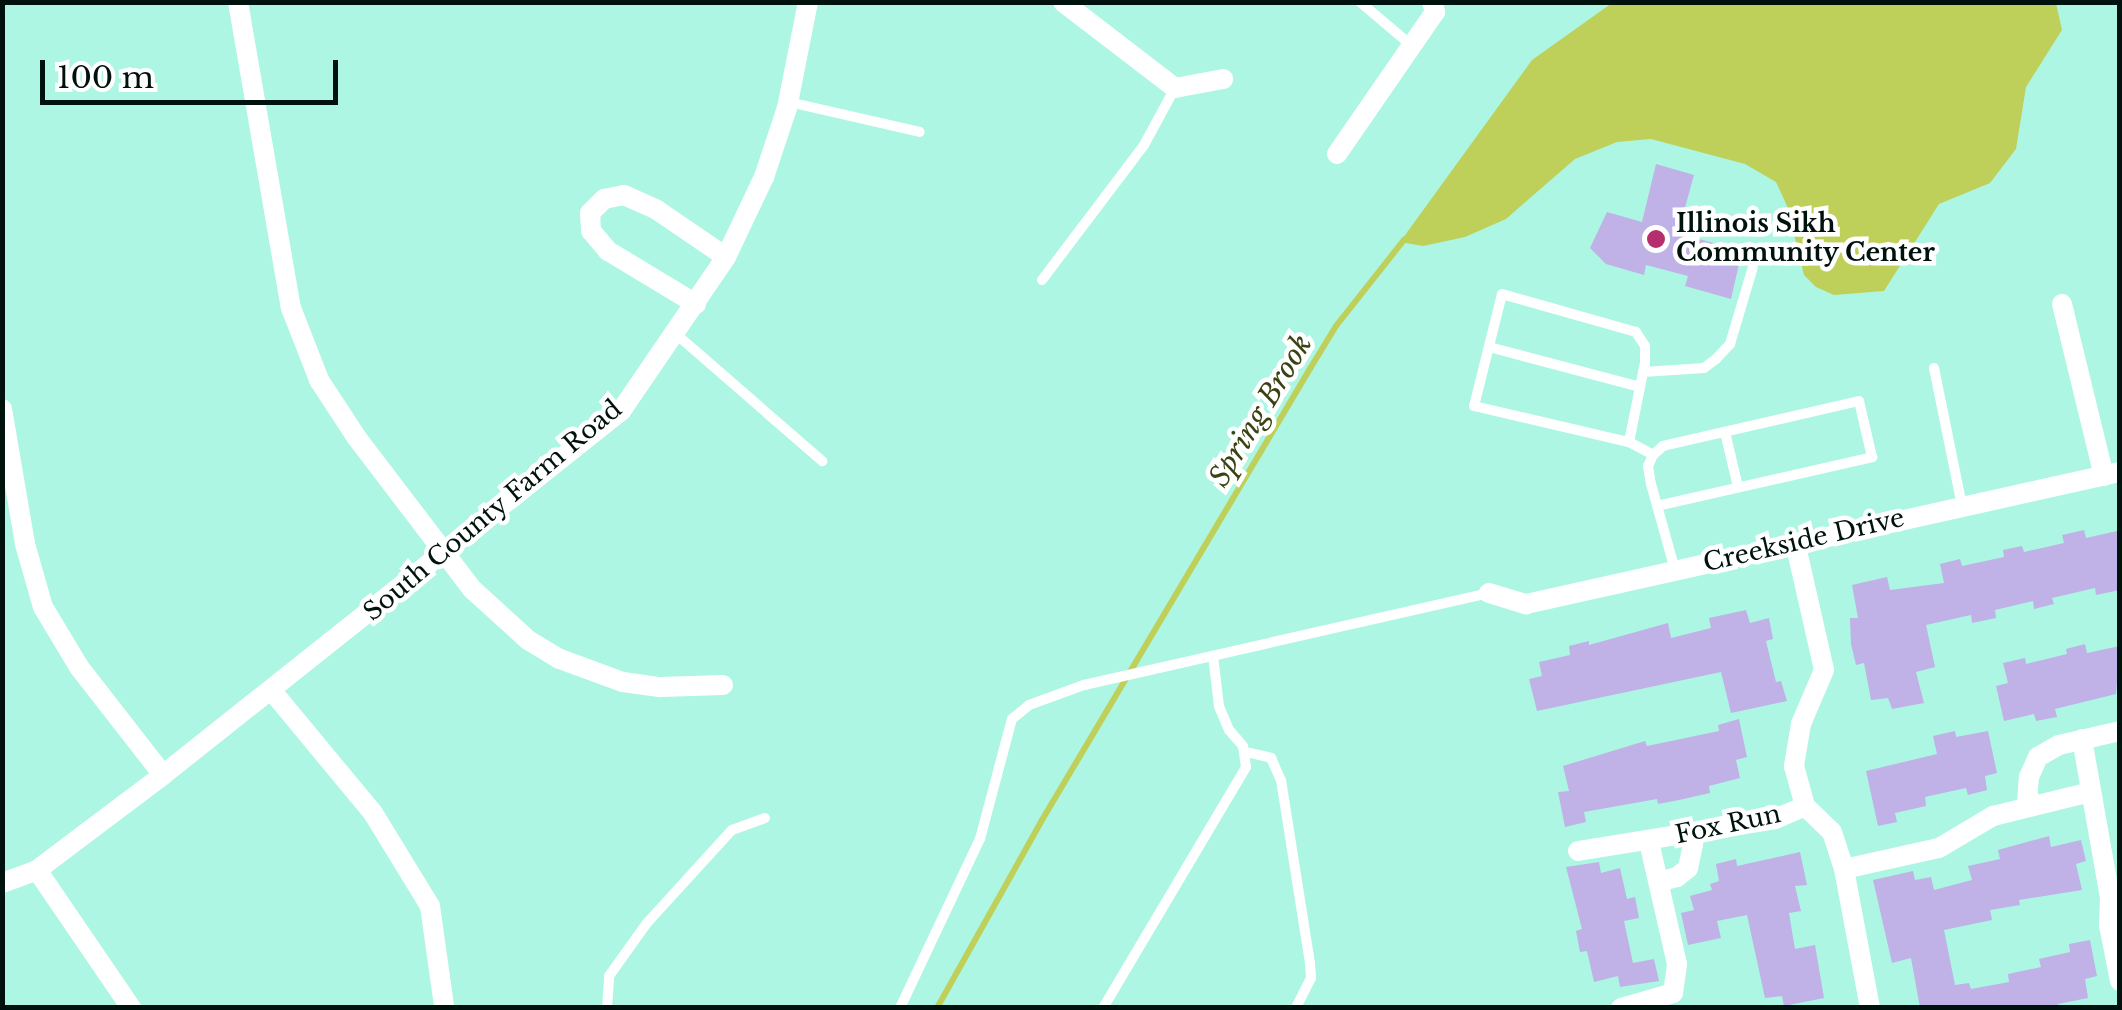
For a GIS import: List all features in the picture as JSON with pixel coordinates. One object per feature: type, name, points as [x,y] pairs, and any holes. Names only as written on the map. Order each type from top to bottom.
[{"type":"street","points":[[238,2],[284,274],[297,329],[330,399],[498,616],[560,659],[622,682],[660,687],[723,685]]},
{"type":"street","name":"South County Farm Road","points":[[2,883],[36,870],[164,775],[621,410],[726,257],[764,177],[788,102],[808,2]]},
{"type":"street","points":[[1063,2],[1175,88],[1223,79]]},
{"type":"street","points":[[1337,154],[1435,12],[1432,2]]},
{"type":"street","points":[[696,304],[608,250],[591,231],[590,212],[604,199],[624,194],[657,210],[726,257]]},
{"type":"street","points":[[2062,304],[2112,474]]},
{"type":"street","points":[[2,409],[25,544],[43,607],[79,667],[164,775]]},
{"type":"street","name":"Creekside Drive","points":[[1490,592],[1526,604],[2112,474]]},
{"type":"street","points":[[1794,542],[1824,670],[1801,724],[1794,766],[1805,806],[1832,832],[1844,869],[1870,1008]]},
{"type":"street","points":[[272,691],[372,813],[430,906],[444,1006]]},
{"type":"street","points":[[2027,804],[2029,777],[2038,756],[2059,744],[2120,731]]},
{"type":"street","points":[[2082,739],[2110,897],[2109,925],[2120,981]]},
{"type":"street","points":[[1844,869],[1939,848],[1993,816],[2027,804],[2091,792]]},
{"type":"street","name":"Fox Run","points":[[1578,851],[1775,819],[1805,806]]},
{"type":"street","points":[[1658,882],[1676,877],[1688,868],[1694,844],[1691,834]]},
{"type":"street","points":[[1621,1008],[1673,992],[1677,964],[1650,842]]},
{"type":"street","points":[[36,870],[131,1008]]},
{"type":"lane","points":[[1360,2],[1412,46]]},
{"type":"lane","points":[[1042,280],[1144,146],[1175,88]]},
{"type":"lane","points":[[788,102],[920,132]]},
{"type":"lane","points":[[1643,372],[1704,368],[1716,359],[1730,344],[1753,267]]},
{"type":"lane","points":[[1629,442],[1645,346],[1628,326],[1502,294],[1474,406],[1629,442],[1653,455]]},
{"type":"lane","points":[[676,334],[822,461]]},
{"type":"lane","points":[[1489,347],[1640,387]]},
{"type":"lane","points":[[1934,368],[1962,506]]},
{"type":"lane","points":[[1657,506],[1872,457],[1860,401],[1663,446],[1653,455],[1648,466],[1657,506],[1675,570]]},
{"type":"lane","points":[[1725,432],[1738,488]]},
{"type":"lane","points":[[900,1008],[980,839],[1012,719],[1052,695],[1112,679],[1156,672],[1490,592]]},
{"type":"lane","points":[[1102,1008],[1246,767],[1246,752],[1219,706],[1213,656]]},
{"type":"lane","points":[[1246,752],[1272,758],[1281,780],[1311,978],[1296,1008]]},
{"type":"lane","points":[[606,1008],[608,976],[647,923],[732,830],[766,818]]},
{"type":"shaded area","points":[[1612,3],[2056,3],[2062,30],[2026,87],[2016,149],[1990,183],[1939,204],[1884,291],[1834,295],[1816,287],[1804,275],[1787,206],[1776,182],[1745,164],[1651,139],[1617,142],[1575,159],[1506,219],[1465,237],[1423,246],[1400,242],[1532,60]]},
{"type":"building","name":"Illinois Sikh Community Center","points":[[1656,164],[1694,175],[1678,233],[1742,251],[1731,299],[1685,286],[1688,276],[1646,265],[1644,275],[1606,264],[1590,248],[1607,212],[1642,222]]},
{"type":"building","points":[[2084,530],[2086,538],[2117,531],[2120,590],[2096,595],[2095,588],[2052,598],[2054,604],[2034,609],[2033,601],[1995,610],[1996,618],[1972,623],[1971,615],[1926,625],[1935,667],[1916,672],[1924,703],[1892,709],[1888,698],[1871,700],[1864,663],[1856,665],[1851,644],[1850,618],[1858,618],[1852,585],[1887,577],[1890,590],[1944,583],[1940,564],[1960,559],[1962,566],[2004,557],[2003,550],[2022,546],[2024,552],[2064,543],[2062,535]]},
{"type":"building","points":[[1746,610],[1750,623],[1769,618],[1773,639],[1766,641],[1776,682],[1781,681],[1787,701],[1731,713],[1721,672],[1537,711],[1529,679],[1542,676],[1539,662],[1570,655],[1569,646],[1589,641],[1589,645],[1668,623],[1671,638],[1711,628],[1709,618]]},
{"type":"building","points":[[2085,644],[2087,653],[2120,646],[2116,694],[2055,709],[2057,717],[2036,721],[2034,714],[2004,721],[1996,686],[2008,683],[2003,663],[2025,658],[2026,664],[2067,654],[2066,649]]},
{"type":"building","points":[[1739,719],[1747,757],[1736,760],[1740,778],[1709,786],[1710,793],[1679,800],[1658,804],[1657,799],[1584,812],[1586,822],[1565,827],[1558,792],[1569,791],[1563,766],[1645,741],[1647,746],[1719,731],[1718,725]]},
{"type":"building","points":[[1955,731],[1956,737],[1988,731],[1997,773],[1985,776],[1987,790],[1968,795],[1966,788],[1925,797],[1926,806],[1895,813],[1897,822],[1878,826],[1866,771],[1937,754],[1933,736]]},
{"type":"building","points":[[2049,836],[2051,847],[2081,840],[2086,861],[2076,864],[2082,890],[2019,900],[2020,905],[1990,910],[1992,920],[1944,930],[1955,985],[1969,983],[1971,989],[2009,982],[2008,974],[2041,967],[2039,959],[2070,952],[2069,944],[2090,940],[2097,976],[2085,979],[2088,998],[2058,1004],[2058,1008],[1920,1008],[1911,958],[1892,963],[1873,880],[1913,871],[1915,880],[1931,877],[1934,890],[1972,880],[1968,866],[2000,859],[1998,850]]},
{"type":"building","points":[[1800,852],[1807,885],[1795,886],[1801,911],[1789,913],[1795,949],[1815,945],[1824,998],[1784,1006],[1782,996],[1765,998],[1747,915],[1717,921],[1721,938],[1688,945],[1681,913],[1694,910],[1690,896],[1712,890],[1710,884],[1719,881],[1716,864],[1736,859],[1737,866]]},
{"type":"building","points":[[1599,862],[1601,873],[1620,868],[1627,899],[1635,897],[1639,918],[1624,921],[1633,963],[1654,959],[1659,981],[1620,987],[1618,976],[1594,982],[1587,951],[1580,952],[1576,931],[1582,929],[1566,867]]},
{"type":"waterway","name":"Spring Brook","points":[[937,1008],[1042,820],[1311,367],[1336,326],[1404,240]]},
{"type":"place","name":"Illinois Sikh Community Center","points":[[1656,239]]}]
